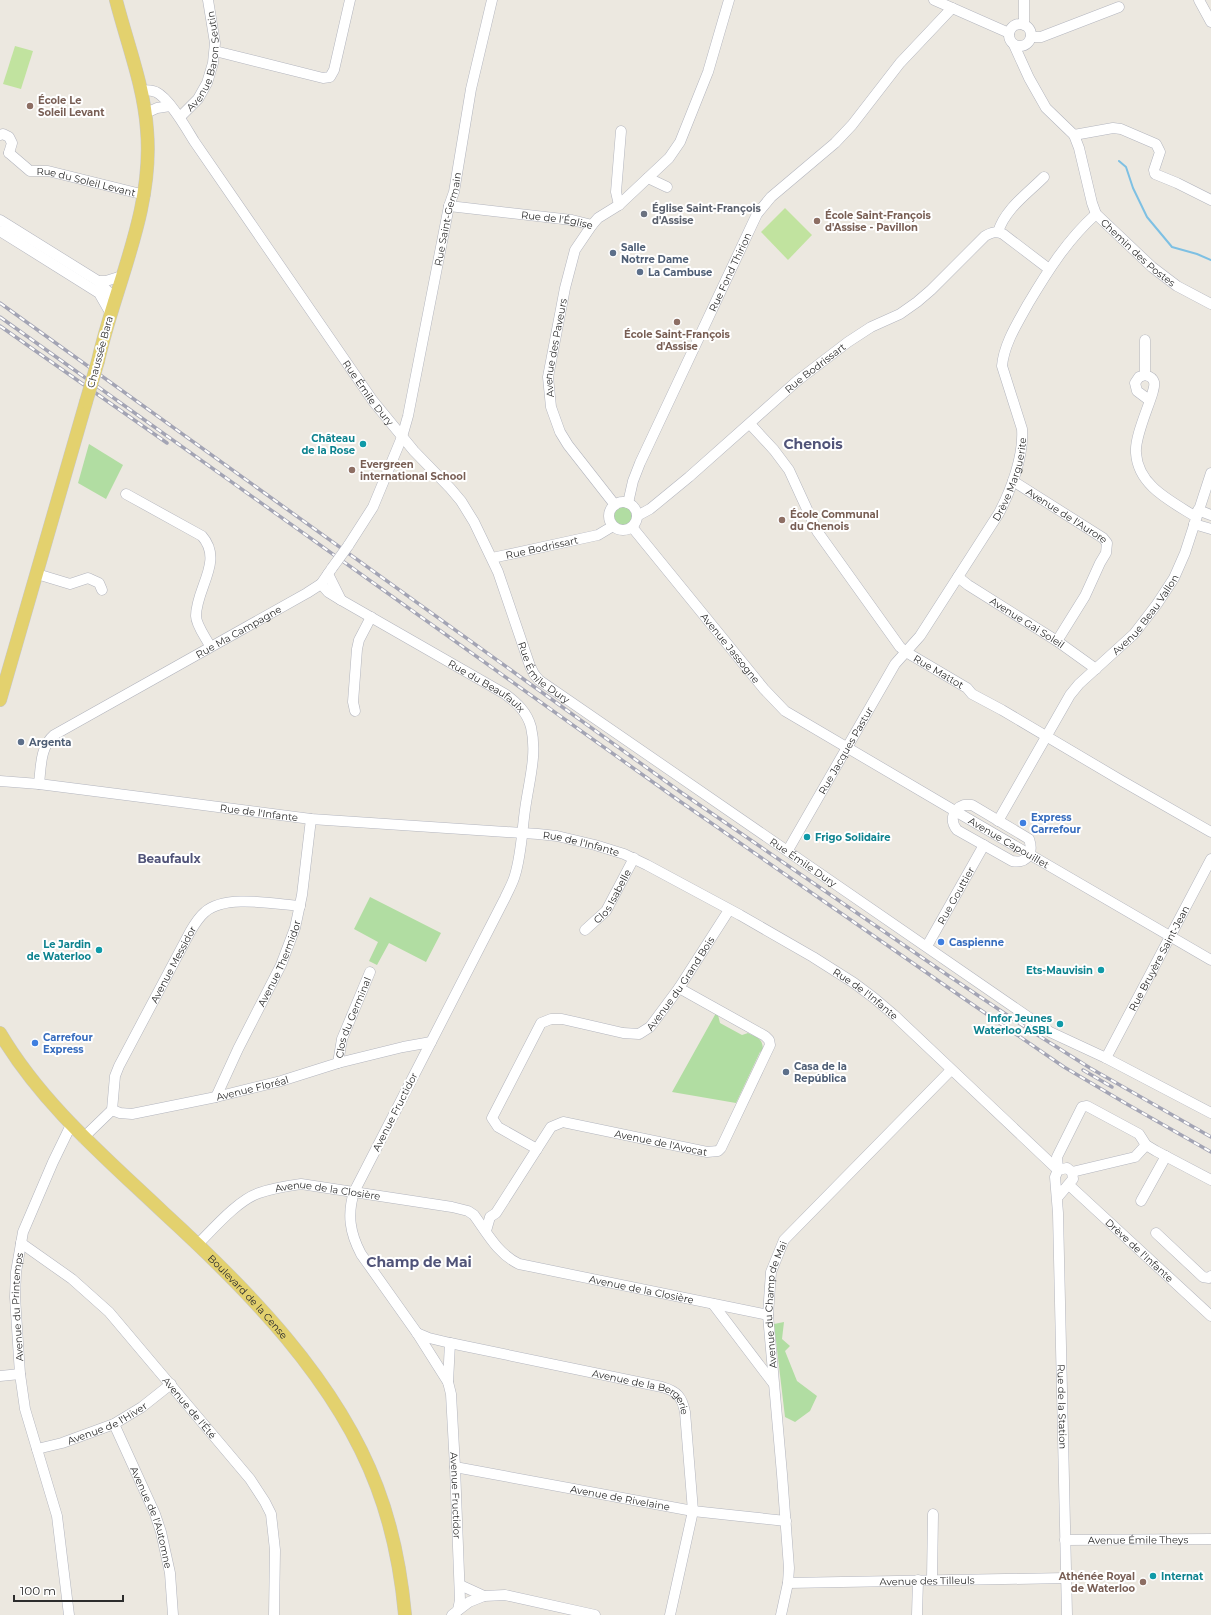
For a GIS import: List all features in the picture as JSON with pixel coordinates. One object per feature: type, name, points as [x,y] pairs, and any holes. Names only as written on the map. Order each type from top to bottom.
[{"type":"main road","name":"Chaussée Bara","points":[[0,700],[145,195],[148,153],[146,114],[116,0]]},
{"type":"main road","name":"Boulevard de la Cense","points":[[0,1033],[24,1069],[83,1138],[198,1244],[270,1319],[306,1364],[346,1424],[377,1486],[396,1548],[402,1578],[405,1615]]},
{"type":"street","name":"Avenue Baron Seutin","points":[[180,117],[198,99],[207,83],[215,50],[208,0]]},
{"type":"street","points":[[215,50],[323,78],[330,77],[334,70],[350,0]]},
{"type":"street","name":"Rue Saint-Germain","points":[[402,437],[422,352],[449,206],[454,192],[472,89],[492,0]]},
{"type":"street","name":"Rue de l'Église","points":[[449,206],[572,220],[592,225],[598,218],[619,205],[648,178],[669,158],[680,142],[708,71],[729,0]]},
{"type":"street","points":[[934,0],[1009,33]]},
{"type":"street","points":[[1199,0],[1211,22]]},
{"type":"street","points":[[1021,25],[1024,2]]},
{"type":"street","points":[[1031,37],[1041,37],[1119,7]]},
{"type":"street","name":"Rue Fond Thirion","points":[[628,503],[633,481],[640,463],[757,214],[771,197],[835,143],[852,125],[900,63],[952,8]]},
{"type":"street","points":[[1021,25],[1030,30],[1031,37],[1029,42],[1019,45],[1011,42],[1009,33],[1014,26],[1021,25]]},
{"type":"street","name":"Chemin des Postes","points":[[1019,45],[1021,59],[1046,108],[1074,135],[1079,148],[1096,214],[1152,267],[1177,286],[1211,304]]},
{"type":"street","name":"Rue Émile Dury","points":[[140,90],[150,90],[156,92],[180,117],[194,141],[373,401],[402,437],[461,501],[474,522],[492,558],[530,666],[539,680],[788,850],[1050,1032],[1106,1058],[1211,1113]]},
{"type":"street","points":[[146,114],[157,108],[170,106]]},
{"type":"street","points":[[1074,135],[1113,128],[1121,129],[1156,144],[1160,152],[1154,170],[1155,174],[1211,200]]},
{"type":"street","points":[[619,205],[616,192],[621,131]]},
{"type":"street","name":"Rue du Soleil Levant","points":[[0,135],[3,134],[9,137],[12,143],[4,153],[30,171],[48,171],[145,195]]},
{"type":"street","points":[[1044,177],[1002,219],[998,232],[1008,237],[1049,269]]},
{"type":"street","points":[[648,178],[667,188]]},
{"type":"street","name":"Drève Marguerite","points":[[906,652],[920,636],[999,513],[1008,496],[1023,437],[1022,429],[1002,366],[1003,356],[1020,319],[1049,269],[1086,222],[1096,214]]},
{"type":"street","points":[[0,220],[98,281],[115,299]]},
{"type":"street","name":"Avenue des Paveurs","points":[[592,225],[575,250],[570,269],[550,363],[548,393],[552,413],[560,432],[579,460],[615,505]]},
{"type":"street","points":[[0,231],[99,293],[110,314]]},
{"type":"street","name":"Rue Bodrissart","points":[[637,516],[650,509],[689,477],[797,382],[871,326],[900,314],[917,302],[985,236],[992,232],[998,232]]},
{"type":"street","points":[[98,281],[106,281],[122,276]]},
{"type":"street","points":[[1145,340],[1145,375]]},
{"type":"street","points":[[1149,400],[1137,391],[1134,383],[1139,377],[1145,375],[1152,378],[1155,383],[1136,440],[1136,453],[1144,478],[1151,486],[1211,529]]},
{"type":"street","name":"Rue Mattot","points":[[750,424],[774,450],[789,470],[817,531],[900,647],[967,688],[972,694],[1211,832]]},
{"type":"street","name":"Rue Ma Campagne","points":[[39,784],[45,747],[48,740],[54,735],[321,584],[373,507],[402,437]]},
{"type":"street","name":"Avenue Beau Vallon","points":[[1047,736],[1070,695],[1079,684],[1134,634],[1157,604],[1174,578],[1185,552],[1211,473]]},
{"type":"street","name":"Avenue de l'Aurore","points":[[1013,481],[1107,542],[1106,554],[1100,562],[1085,596],[1057,641]]},
{"type":"street","points":[[126,494],[202,536],[209,544],[211,550],[210,561],[197,607],[196,617],[210,646]]},
{"type":"street","points":[[623,502],[628,503],[635,508],[637,516],[635,524],[632,528],[624,530],[613,526],[610,514],[615,505],[623,502]]},
{"type":"street","points":[[1196,517],[1211,515]]},
{"type":"street","name":"Rue Bodrissart","points":[[492,558],[598,535],[613,526]]},
{"type":"street","name":"Avenue Jassogne","points":[[632,528],[764,689],[785,710],[796,718],[847,748]]},
{"type":"street","points":[[330,571],[341,600]]},
{"type":"street","points":[[37,574],[70,584],[88,578],[99,583],[102,590]]},
{"type":"street","name":"Avenue Gai Soleil","points":[[958,577],[968,585],[1057,641],[1096,669]]},
{"type":"street","name":"Rue du Beaufaulx","points":[[321,584],[328,592],[341,600],[505,694],[521,708],[530,726],[534,754],[522,832]]},
{"type":"street","points":[[355,711],[352,702],[356,649],[371,617]]},
{"type":"street","name":"Rue Jacques Pastur","points":[[788,850],[895,664],[906,652]]},
{"type":"street","points":[[998,821],[1047,736]]},
{"type":"street","name":"Avenue Capouillet","points":[[847,748],[1211,960]]},
{"type":"street","name":"Rue de l'Infante","points":[[0,781],[39,784],[311,819],[522,832],[563,837],[596,845],[634,858],[813,957],[854,983],[889,1011],[1058,1170]]},
{"type":"street","points":[[964,805],[972,805],[998,821],[1029,839],[1032,847],[1030,854],[1025,860],[1019,862],[1012,861],[957,830],[953,819],[958,808],[964,805]]},
{"type":"street","name":"Avenue Thermidor","points":[[216,1097],[238,1049],[281,965],[295,928],[300,906],[311,819]]},
{"type":"street","name":"Avenue Fructidor","points":[[448,1382],[417,1333],[361,1254],[350,1228],[350,1204],[354,1192],[505,898],[514,877],[522,832]]},
{"type":"street","name":"Rue Gouttier","points":[[927,946],[984,845]]},
{"type":"street","name":"Clos Isabelle","points":[[585,930],[606,911],[634,858]]},
{"type":"street","name":"Rue Bruyère Saint-Jean","points":[[1106,1058],[1211,859]]},
{"type":"street","name":"Avenue Messidor","points":[[112,1110],[116,1076],[119,1066],[190,932],[205,911],[226,902],[238,901],[300,906]]},
{"type":"street","name":"Avenue du Grand Bois","points":[[537,1149],[498,1127],[492,1118],[541,1023],[551,1019],[562,1019],[623,1033],[639,1034],[650,1027],[679,988],[729,910]]},
{"type":"street","name":"Clos du Germinal","points":[[338,1063],[342,1039],[370,972]]},
{"type":"street","name":"Avenue de l'Avocat","points":[[486,1231],[490,1217],[496,1213],[551,1127],[564,1122],[708,1152],[718,1151],[721,1148],[770,1045],[769,1040],[765,1036],[679,988]]},
{"type":"street","name":"Avenue Floréal","points":[[112,1110],[120,1113],[132,1114],[216,1097],[281,1081],[338,1063],[431,1042]]},
{"type":"street","name":"Avenue du Champ de Mai","points":[[781,1615],[788,1583],[789,1568],[768,1315],[771,1272],[784,1240],[951,1070]]},
{"type":"street","points":[[1069,1185],[1061,1186],[1056,1181],[1055,1174],[1058,1170],[1056,1160],[1082,1107],[1087,1106],[1139,1134],[1146,1145],[1211,1180]]},
{"type":"street","points":[[83,1138],[112,1110]]},
{"type":"street","name":"Avenue du Printemps","points":[[69,1615],[57,1516],[25,1409],[20,1374],[15,1297],[16,1272],[23,1232],[53,1162],[71,1125]]},
{"type":"street","points":[[1058,1170],[1064,1168],[1072,1172],[1135,1157],[1146,1145]]},
{"type":"street","points":[[1141,1201],[1166,1156]]},
{"type":"street","points":[[1057,1198],[1073,1179],[1072,1172]]},
{"type":"street","name":"Rue de la Station","points":[[1056,1181],[1055,1192],[1057,1198],[1067,1615]]},
{"type":"street","name":"Avenue de la Closière","points":[[198,1244],[237,1207],[257,1193],[280,1187],[301,1184],[460,1209],[474,1214],[490,1217]]},
{"type":"street","name":"Drève de l'Infante","points":[[1069,1185],[1126,1240],[1211,1316]]},
{"type":"street","name":"Avenue de la Closière","points":[[474,1214],[506,1256],[524,1266],[768,1315]]},
{"type":"street","points":[[1156,1233],[1203,1277],[1209,1278],[1211,1276]]},
{"type":"street","name":"Avenue de l'Été","points":[[21,1244],[91,1295],[123,1327],[250,1480],[265,1502],[271,1514],[275,1550],[274,1615]]},
{"type":"street","points":[[713,1304],[773,1383]]},
{"type":"street","name":"Avenue de la Bergerie","points":[[417,1333],[450,1344],[672,1390],[683,1402],[693,1511],[670,1615]]},
{"type":"street","name":"Avenue Fructidor","points":[[450,1344],[448,1382],[455,1467],[460,1585],[460,1600],[455,1612]]},
{"type":"street","points":[[0,1376],[20,1374]]},
{"type":"street","name":"Avenue de l'Hiver","points":[[37,1449],[62,1443],[114,1424],[142,1407],[171,1384]]},
{"type":"street","name":"Avenue de l'Automne","points":[[114,1424],[155,1514],[161,1532],[170,1573],[174,1615]]},
{"type":"street","name":"Avenue de Rivelaine","points":[[455,1467],[693,1511],[786,1521]]},
{"type":"street","points":[[932,1580],[933,1514]]},
{"type":"street","name":"Avenue Émile Theys","points":[[1065,1540],[1211,1539]]},
{"type":"street","name":"Avenue des Tilleuls","points":[[788,1583],[1066,1578]]},
{"type":"street","points":[[917,1615],[918,1580]]},
{"type":"street","points":[[460,1585],[484,1596],[505,1595],[595,1615]]},
{"type":"street","name":"Avenue Fructidor","points":[[455,1612],[469,1602],[484,1596]]},
{"type":"green space","points":[[15,46],[33,51],[21,89],[3,84]]},
{"type":"green space","points":[[785,208],[812,235],[788,260],[761,232]]},
{"type":"green space","points":[[89,444],[123,465],[106,499],[78,483]]},
{"type":"green space","points":[[619,506],[627,506],[633,512],[633,520],[627,526],[619,526],[613,520],[613,512]]},
{"type":"green space","points":[[370,897],[441,933],[426,962],[389,943],[377,965],[369,961],[378,942],[354,929]]},
{"type":"green space","points":[[716,1013],[720,1023],[742,1035],[748,1033],[755,1036],[762,1043],[763,1051],[760,1052],[736,1103],[672,1092]]},
{"type":"green space","points":[[784,1322],[782,1339],[790,1346],[785,1351],[797,1381],[817,1396],[810,1411],[795,1422],[785,1417],[774,1324]]},
{"type":"waterway","points":[[1119,161],[1126,167],[1133,188],[1147,217],[1172,247],[1197,254],[1211,260]]},
{"type":"railway","points":[[0,303],[682,793],[1028,1029],[1090,1068],[1211,1137]]},
{"type":"railway","points":[[0,317],[678,800],[966,1000],[1064,1067],[1211,1152]]},
{"type":"railway","points":[[0,326],[167,443]]},
{"type":"railway","points":[[1083,1070],[1112,1087]]},
{"type":"place","name":"École Le Soleil Levant","points":[[30,106]]},
{"type":"place","name":"Église Saint-François d'Assise","points":[[644,214]]},
{"type":"place","name":"École Saint-François d'Assise - Pavillon","points":[[817,221]]},
{"type":"place","name":"Salle Notrre Dame","points":[[613,253]]},
{"type":"place","name":"La Cambuse","points":[[640,272]]},
{"type":"place","name":"École Saint-François d'Assise","points":[[677,322]]},
{"type":"place","name":"Château de la Rose","points":[[363,444]]},
{"type":"place","name":"Evergreen international School","points":[[352,470]]},
{"type":"place","name":"École Communal du Chenois","points":[[782,520]]},
{"type":"place","name":"Argenta","points":[[21,742]]},
{"type":"place","name":"Express Carrefour","points":[[1023,823]]},
{"type":"place","name":"Frigo Solidaire","points":[[807,837]]},
{"type":"place","name":"Caspienne","points":[[941,942]]},
{"type":"place","name":"Le Jardin de Waterloo","points":[[99,950]]},
{"type":"place","name":"Ets-Mauvisin","points":[[1101,970]]},
{"type":"place","name":"Infor Jeunes Waterloo ASBL","points":[[1060,1024]]},
{"type":"place","name":"Carrefour Express","points":[[35,1043]]},
{"type":"place","name":"Casa de la República","points":[[786,1072]]},
{"type":"place","name":"Internat","points":[[1153,1576]]},
{"type":"place","name":"Athénée Royal de Waterloo","points":[[1143,1582]]},
{"type":"district","name":"Chenois","points":[[813,444]]},
{"type":"district","name":"Beaufaulx","points":[[169,858]]},
{"type":"district","name":"Champ de Mai","points":[[419,1262]]}]
